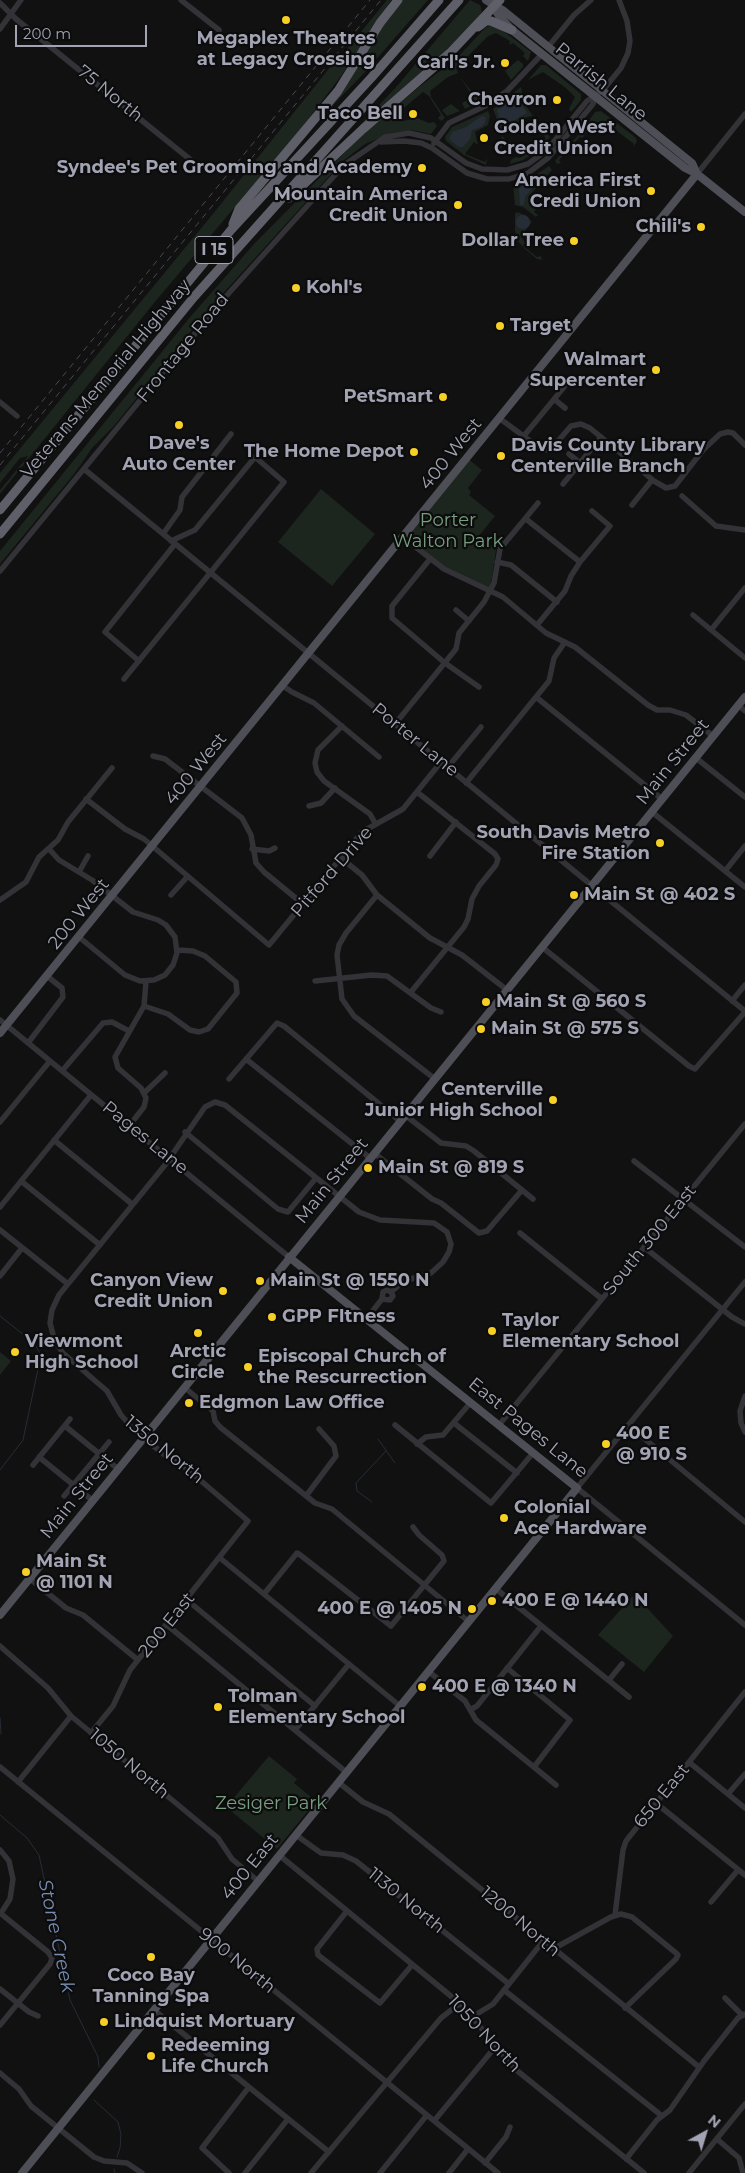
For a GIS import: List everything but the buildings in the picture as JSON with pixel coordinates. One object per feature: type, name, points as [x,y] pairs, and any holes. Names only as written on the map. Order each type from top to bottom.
[{"type":"highway","points":[[231,230],[239,209],[326,108],[380,22],[398,0]]},
{"type":"highway","name":"Veterans Memorial Highway","points":[[0,510],[231,230],[372,78],[439,0]]},
{"type":"highway","name":"Veterans Memorial Highway","points":[[0,534],[194,297],[459,0]]},
{"type":"highway","points":[[250,234],[363,129],[436,65],[493,2]]},
{"type":"highway","points":[[436,65],[448,60],[486,21],[495,21],[512,30]]},
{"type":"main road","name":"Parrish Lane","points":[[493,2],[692,163],[698,174]]},
{"type":"main road","name":"Parrish Lane","points":[[493,2],[499,16],[512,30],[685,168],[698,174],[745,212]]},
{"type":"main road","name":"400 West","points":[[153,847],[698,174]]},
{"type":"main road","name":"Main Street","points":[[0,1615],[338,1196],[745,697]]},
{"type":"main road","name":"200 West","points":[[3,1022],[28,1000],[153,847]]},
{"type":"main road","points":[[0,1033],[3,1022]]},
{"type":"main road","name":"East Pages Lane","points":[[289,1257],[577,1488]]},
{"type":"main road","name":"400 East","points":[[22,2173],[577,1488]]},
{"type":"street","points":[[0,29],[21,0]]},
{"type":"street","points":[[180,0],[219,30]]},
{"type":"street","points":[[548,46],[574,15],[591,0]]},
{"type":"street","points":[[542,54],[507,91],[488,104],[449,123],[432,148],[458,168],[477,176],[498,180],[519,176],[535,169],[548,158],[621,68],[628,53],[630,41],[628,21],[619,0]]},
{"type":"street","name":"75 North","points":[[0,2],[10,14],[197,166]]},
{"type":"street","name":"Frontage Road","points":[[381,142],[385,137],[409,133],[426,136],[462,160],[478,168],[497,171],[518,168],[542,154],[587,101],[596,97]]},
{"type":"street","points":[[698,174],[745,114]]},
{"type":"street","name":"Frontage Road","points":[[0,571],[209,315],[288,225],[344,166],[359,153],[381,142],[410,141],[432,148]]},
{"type":"street","points":[[523,437],[569,382]]},
{"type":"street","points":[[554,400],[565,408]]},
{"type":"street","points":[[0,402],[17,416]]},
{"type":"street","points":[[499,418],[523,437],[541,449],[547,450],[552,448],[571,426],[581,424],[601,437],[652,480],[666,488],[671,488],[713,439],[720,434],[733,433],[745,445]]},
{"type":"street","points":[[163,534],[180,510],[182,497],[231,434]]},
{"type":"street","points":[[562,483],[601,437]]},
{"type":"street","points":[[569,454],[580,463]]},
{"type":"street","points":[[124,679],[139,661],[211,573],[284,482],[255,457],[195,530],[173,543],[105,632],[139,661]]},
{"type":"street","name":"Porter Lane","points":[[84,469],[745,1012]]},
{"type":"street","points":[[631,504],[652,480]]},
{"type":"street","points":[[682,496],[716,526],[745,530]]},
{"type":"street","points":[[395,724],[456,649],[459,633],[490,590],[496,578],[496,562],[500,549],[538,503]]},
{"type":"street","points":[[537,625],[565,591],[571,576],[580,562],[610,526],[592,511]]},
{"type":"street","points":[[526,519],[580,562]]},
{"type":"street","points":[[404,538],[444,569],[502,597],[546,634],[575,647],[648,706],[657,710],[670,710],[686,715],[713,736]]},
{"type":"street","points":[[430,559],[392,606],[390,612],[396,623],[445,663],[479,687]]},
{"type":"street","points":[[496,562],[512,565],[556,602]]},
{"type":"street","points":[[711,630],[745,588]]},
{"type":"street","points":[[456,610],[469,621]]},
{"type":"street","points":[[694,615],[745,658]]},
{"type":"street","points":[[466,783],[549,681],[554,658],[565,642]]},
{"type":"street","points":[[284,686],[314,703],[379,757]]},
{"type":"street","points":[[536,697],[662,799]]},
{"type":"street","points":[[738,705],[745,711]]},
{"type":"street","points":[[342,726],[336,734],[322,744],[316,755],[317,772],[324,781],[370,814],[375,823]]},
{"type":"street","points":[[448,767],[481,727]]},
{"type":"street","points":[[153,756],[165,759],[242,818],[251,835],[256,863],[264,872],[303,904]]},
{"type":"street","points":[[696,758],[745,798]]},
{"type":"street","name":"Pitford Drive","points":[[188,876],[200,889],[269,945],[362,832],[403,809],[441,762]]},
{"type":"street","points":[[0,900],[24,884],[37,860],[58,840],[68,822],[86,798],[112,768]]},
{"type":"street","points":[[309,806],[321,803],[335,788]]},
{"type":"street","points":[[411,992],[464,927],[476,893],[496,865],[498,859],[495,854],[417,792]]},
{"type":"street","points":[[86,798],[122,828],[144,839],[188,876],[171,896]]},
{"type":"street","points":[[652,812],[745,887]]},
{"type":"street","points":[[430,856],[456,822]]},
{"type":"street","points":[[725,871],[745,846]]},
{"type":"street","points":[[252,849],[269,851],[276,848]]},
{"type":"street","points":[[49,849],[59,860],[79,872],[135,914],[158,920],[166,925],[175,937],[178,950],[175,961],[168,972],[158,979],[146,982],[128,976],[79,937]]},
{"type":"street","points":[[79,872],[88,856]]},
{"type":"street","points":[[341,858],[362,875],[377,895],[430,938],[462,955],[507,990]]},
{"type":"street","points":[[377,895],[346,933],[339,945],[337,955],[342,999],[354,1016],[435,1078]]},
{"type":"street","points":[[542,947],[695,1069],[745,1012]]},
{"type":"street","points":[[144,1006],[168,1014],[190,1030],[199,1032],[208,1029],[236,993],[236,982],[205,956],[193,950],[178,950]]},
{"type":"street","points":[[315,981],[372,975],[387,976],[431,1008],[441,1012]]},
{"type":"street","points":[[28,1042],[63,997],[62,988],[47,976]]},
{"type":"street","points":[[129,1126],[144,1107],[146,1098],[144,1092],[116,1063],[116,1054],[144,1006],[146,982]]},
{"type":"street","points":[[732,1001],[745,985]]},
{"type":"street","name":"Pages Lane","points":[[3,1022],[289,1257]]},
{"type":"street","points":[[62,1071],[103,1023],[112,1022],[129,1031]]},
{"type":"street","points":[[229,1079],[277,1023],[284,1026],[403,1118],[441,1143],[466,1146],[474,1150],[533,1199]]},
{"type":"street","points":[[246,1059],[372,1156],[477,1231],[482,1233],[487,1231],[522,1190]]},
{"type":"street","points":[[0,1122],[50,1061]]},
{"type":"street","points":[[144,1092],[165,1073]]},
{"type":"street","points":[[0,1206],[91,1095]]},
{"type":"street","points":[[0,1230],[68,1284],[169,1159],[185,1132],[205,1107],[215,1102],[225,1105],[338,1196],[369,1217],[385,1220],[434,1223],[447,1232],[451,1244],[443,1262],[430,1273],[404,1281],[391,1292],[393,1296],[390,1300],[382,1299],[367,1318]]},
{"type":"street","name":"South 300 East","points":[[499,1425],[745,1124]]},
{"type":"street","points":[[185,1132],[278,1209],[288,1212],[316,1178]]},
{"type":"street","points":[[54,1140],[132,1204]]},
{"type":"street","points":[[634,1162],[745,1248]]},
{"type":"street","points":[[21,1181],[100,1245]]},
{"type":"street","points":[[520,1233],[602,1300]]},
{"type":"street","points":[[644,1247],[723,1310],[745,1324]]},
{"type":"street","points":[[0,1276],[22,1248]]},
{"type":"street","points":[[577,1488],[745,1282]]},
{"type":"street","name":"1350 North","points":[[68,1284],[55,1302],[51,1314],[51,1327],[60,1350],[107,1391],[124,1420],[143,1438],[166,1456],[186,1468],[248,1521]]},
{"type":"street","points":[[184,1387],[213,1411],[218,1425],[306,1496],[317,1504],[332,1509],[468,1621]]},
{"type":"street","points":[[745,1396],[740,1411],[741,1423],[745,1432]]},
{"type":"street","points":[[417,1444],[426,1438],[443,1435],[471,1402]]},
{"type":"street","points":[[33,1465],[70,1419]]},
{"type":"street","points":[[454,1423],[516,1473]]},
{"type":"street","points":[[395,1425],[489,1502],[493,1502],[533,1453]]},
{"type":"street","points":[[628,1425],[745,1522]]},
{"type":"street","points":[[65,1426],[118,1469]]},
{"type":"street","points":[[306,1496],[336,1456],[334,1446],[320,1429]]},
{"type":"street","points":[[64,1496],[109,1442]]},
{"type":"street","points":[[39,1457],[92,1500]]},
{"type":"street","name":"East Pages Lane","points":[[577,1488],[745,1625]]},
{"type":"street","name":"200 East","points":[[92,1733],[113,1706],[125,1677],[248,1521]]},
{"type":"street","points":[[264,1594],[296,1553],[303,1556],[391,1626],[425,1586],[444,1559],[413,1527]]},
{"type":"street","points":[[220,1558],[400,1706]]},
{"type":"street","points":[[29,1578],[66,1608],[83,1615],[138,1660]]},
{"type":"street","points":[[495,1588],[630,1697]]},
{"type":"street","points":[[187,1600],[315,1706]]},
{"type":"street","points":[[167,1625],[346,1772]]},
{"type":"street","points":[[470,1710],[477,1706],[541,1626]]},
{"type":"street","name":"1050 North","points":[[0,1646],[48,1688],[71,1716],[218,1838],[232,1859],[258,1881]]},
{"type":"street","points":[[295,1730],[349,1664]]},
{"type":"street","points":[[609,1680],[622,1664]]},
{"type":"street","points":[[508,1668],[570,1720],[534,1767]]},
{"type":"street","points":[[428,1671],[465,1701],[476,1720],[556,1785]]},
{"type":"street","name":"650 East","points":[[615,1915],[623,1847],[745,1692]]},
{"type":"street","points":[[18,1782],[71,1716]]},
{"type":"street","points":[[689,1762],[745,1808]]},
{"type":"street","name":"900 North","points":[[0,1767],[498,2173]]},
{"type":"street","points":[[728,1794],[745,1774]]},
{"type":"street","name":"1200 North","points":[[338,1782],[363,1802],[389,1814],[698,2067]]},
{"type":"street","points":[[656,1803],[745,1875]]},
{"type":"street","name":"1130 North","points":[[296,1835],[321,1853],[342,1855],[356,1861],[509,1984]]},
{"type":"street","points":[[0,1850],[12,1869],[12,1894],[0,1913],[48,1952],[52,1958],[50,1964],[0,2025]]},
{"type":"street","name":"1050 North","points":[[279,1855],[459,2004],[515,2069],[644,2173]]},
{"type":"street","points":[[711,1902],[738,1870]]},
{"type":"street","points":[[347,1912],[316,1951],[380,2003],[412,1965]]},
{"type":"street","points":[[553,1949],[615,1915],[625,1914],[632,1917],[678,1955],[626,2008]]},
{"type":"street","points":[[472,2017],[490,2006],[544,1940]]},
{"type":"street","points":[[0,1989],[38,2016]]},
{"type":"street","points":[[504,1990],[662,2116]]},
{"type":"street","points":[[626,2159],[662,2116],[670,2110],[698,2067],[743,2014],[725,1998]]},
{"type":"street","points":[[311,2173],[441,2018],[459,2004]]},
{"type":"street","points":[[154,2010],[329,2152]]},
{"type":"street","points":[[434,2121],[496,2046]]},
{"type":"street","points":[[0,2073],[19,2089],[31,2106],[98,2159],[127,2163],[142,2173]]},
{"type":"street","points":[[229,2173],[202,2148],[249,2087]]},
{"type":"street","points":[[689,2173],[745,2104]]},
{"type":"street","points":[[380,2173],[427,2115]]},
{"type":"street","points":[[245,2173],[288,2119]]},
{"type":"street","points":[[485,2163],[506,2137],[510,2127]]},
{"type":"street","points":[[717,2139],[739,2158],[742,2173]]},
{"type":"street","points":[[449,2173],[468,2149]]},
{"type":"green space","points":[[387,0],[391,0],[341,76],[304,125],[154,303],[0,494],[0,490],[28,456],[20,458],[0,483],[0,473],[212,215],[339,56],[344,58],[349,52],[346,50]]},
{"type":"green space","points":[[402,0],[428,0],[366,71],[309,130],[344,90],[382,26]]},
{"type":"green space","points":[[470,0],[480,5],[482,12],[461,38],[346,140],[397,86]]},
{"type":"green space","points":[[492,25],[498,27],[531,52],[528,61],[523,56],[525,53],[513,43],[509,45],[510,41],[496,33],[488,36],[456,68],[458,73],[448,77],[430,91],[431,97],[445,118],[441,121],[438,118],[441,115],[429,96],[423,92],[399,112],[399,117],[403,121],[417,118],[429,123],[434,122],[437,126],[431,134],[411,130],[391,133],[365,144],[343,161],[208,310],[114,426],[92,448],[75,473],[0,564],[0,551],[191,316],[254,244],[356,141],[419,87],[456,59],[485,28]]},
{"type":"green space","points":[[518,60],[523,64],[523,67],[511,80],[505,71]]},
{"type":"green space","points":[[541,65],[546,65],[581,94],[581,100],[571,112],[569,109],[575,97],[566,88],[543,72],[528,80]]},
{"type":"green space","points":[[460,77],[472,92],[483,100],[465,109],[462,103],[473,97]]},
{"type":"green space","points":[[521,87],[524,103],[533,116],[527,117],[507,134],[504,132],[502,136],[505,139],[500,151],[502,133],[493,109]]},
{"type":"green space","points":[[451,104],[460,111],[447,116],[442,110]]},
{"type":"green space","points":[[488,111],[490,116],[488,125],[475,132],[478,145],[474,142],[465,154],[485,162],[487,158],[486,165],[464,155],[446,141],[445,137],[452,127]]},
{"type":"green space","points":[[601,111],[635,137],[637,141],[633,148],[634,144],[617,131],[614,134],[608,129],[606,131],[597,123],[585,134],[582,131],[595,112]]},
{"type":"green space","points":[[581,132],[585,135],[582,138],[580,137],[559,160],[561,163],[557,164],[555,161]]},
{"type":"green space","points":[[547,134],[550,137],[539,150],[523,160],[510,164],[511,160],[516,157],[520,158],[546,138],[543,135]]},
{"type":"green space","points":[[549,166],[552,170],[528,197],[538,206],[534,212],[538,215],[536,217],[523,207],[515,205],[513,184],[533,177]]},
{"type":"green space","points":[[517,212],[525,215],[532,222],[521,236],[525,243],[523,246],[537,257],[541,256],[542,260],[537,259],[524,248],[518,241],[515,231],[515,214]]},
{"type":"green space","name":"Porter Walton Park","points":[[467,458],[482,470],[468,488],[471,492],[469,495],[495,516],[479,536],[496,550],[490,590],[449,571],[404,538]]},
{"type":"green space","points":[[321,489],[375,534],[332,586],[278,542]]},
{"type":"green space","points":[[0,1352],[11,1361],[0,1375]]},
{"type":"green space","points":[[632,1597],[637,1597],[673,1636],[644,1672],[598,1635]]},
{"type":"green space","name":"Zesiger Park","points":[[269,1756],[297,1779],[294,1783],[316,1801],[277,1849],[226,1807]]},
{"type":"shaded area","points":[[516,96],[527,113],[505,126],[500,122],[497,110]]},
{"type":"shaded area","points":[[482,116],[486,117],[485,123],[481,127],[472,130],[470,139],[463,147],[459,147],[449,139],[452,132],[466,127]]},
{"type":"shaded area","points":[[533,180],[537,182],[525,197],[524,205],[520,205],[519,188]]},
{"type":"shaded area","points":[[523,215],[528,217],[530,222],[528,227],[523,229],[518,227],[516,222],[518,217]]},
{"type":"waterway","name":"Stone Creek","points":[[0,1316],[34,1343],[41,1355],[23,1440],[0,1470]]},
{"type":"waterway","points":[[378,1439],[395,1463]]},
{"type":"waterway","points":[[372,1502],[357,1491],[356,1483],[386,1451]]},
{"type":"waterway","name":"Stone Creek","points":[[0,1718],[1,1734]]},
{"type":"waterway","name":"Stone Creek","points":[[0,1815],[27,1838],[39,1855],[70,2000],[98,2057],[99,2067]]},
{"type":"waterway","name":"Stone Creek","points":[[94,2100],[118,2122],[121,2134],[117,2157]]},
{"type":"waterway","name":"Stone Creek","points":[[114,2169],[115,2173]]},
{"type":"railway","points":[[0,453],[370,0]]},
{"type":"railway","points":[[0,465],[381,0]]},
{"type":"place","name":"Megaplex Theatres at Legacy Crossing","points":[[286,20]]},
{"type":"place","name":"Carl's Jr.","points":[[505,63]]},
{"type":"place","name":"Chevron","points":[[557,100]]},
{"type":"place","name":"Taco Bell","points":[[413,114]]},
{"type":"place","name":"Golden West Credit Union","points":[[484,138]]},
{"type":"place","name":"Syndee's Pet Grooming and Academy","points":[[422,168]]},
{"type":"place","name":"America First Credi Union","points":[[651,191]]},
{"type":"place","name":"Mountain America Credit Union","points":[[458,205]]},
{"type":"place","name":"Chili's","points":[[701,227]]},
{"type":"place","name":"Dollar Tree","points":[[574,241]]},
{"type":"place","name":"Kohl's","points":[[296,288]]},
{"type":"place","name":"Target","points":[[500,326]]},
{"type":"place","name":"Walmart Supercenter","points":[[656,370]]},
{"type":"place","name":"PetSmart","points":[[443,397]]},
{"type":"place","name":"Dave's Auto Center","points":[[179,425]]},
{"type":"place","name":"The Home Depot","points":[[414,452]]},
{"type":"place","name":"Davis County Library Centerville Branch","points":[[501,456]]},
{"type":"place","name":"South Davis Metro Fire Station","points":[[660,843]]},
{"type":"place","name":"Main St @ 402 S","points":[[574,895]]},
{"type":"place","name":"Main St @ 560 S","points":[[486,1002]]},
{"type":"place","name":"Main St @ 575 S","points":[[481,1029]]},
{"type":"place","name":"Centerville Junior High School","points":[[553,1100]]},
{"type":"place","name":"Main St @ 819 S","points":[[368,1168]]},
{"type":"place","name":"Main St @ 1550 N","points":[[260,1281]]},
{"type":"place","name":"Canyon View Credit Union","points":[[223,1291]]},
{"type":"place","name":"GPP FItness","points":[[272,1317]]},
{"type":"place","name":"Taylor Elementary School","points":[[492,1331]]},
{"type":"place","name":"Arctic Circle","points":[[198,1333]]},
{"type":"place","name":"Viewmont High School","points":[[15,1352]]},
{"type":"place","name":"Episcopal Church of the Rescurrection","points":[[248,1367]]},
{"type":"place","name":"Edgmon Law Office","points":[[189,1403]]},
{"type":"place","name":"400 E @ 910 S","points":[[606,1444]]},
{"type":"place","name":"Colonial Ace Hardware","points":[[504,1518]]},
{"type":"place","name":"Main St @ 1101 N","points":[[26,1572]]},
{"type":"place","name":"400 E @ 1440 N","points":[[492,1601]]},
{"type":"place","name":"400 E @ 1405 N","points":[[472,1609]]},
{"type":"place","name":"400 E @ 1340 N","points":[[422,1687]]},
{"type":"place","name":"Tolman Elementary School","points":[[218,1707]]},
{"type":"place","name":"Coco Bay Tanning Spa","points":[[151,1957]]},
{"type":"place","name":"Lindquist Mortuary","points":[[104,2022]]},
{"type":"place","name":"Redeeming Life Church","points":[[151,2056]]}]
